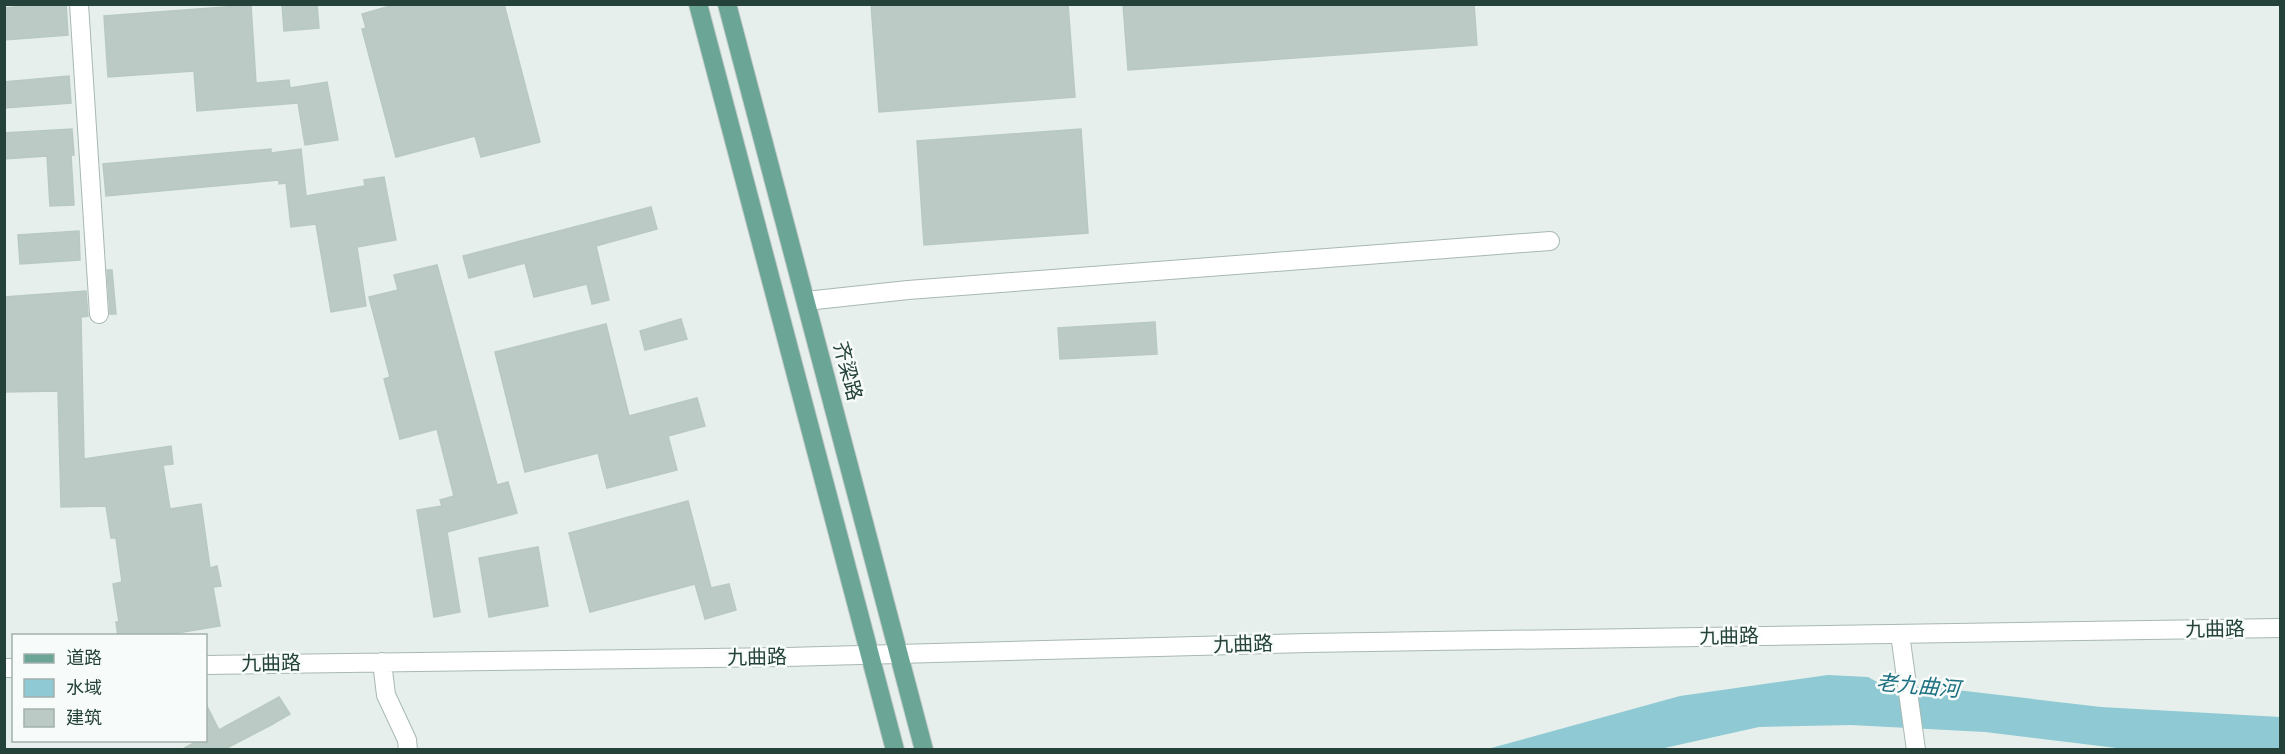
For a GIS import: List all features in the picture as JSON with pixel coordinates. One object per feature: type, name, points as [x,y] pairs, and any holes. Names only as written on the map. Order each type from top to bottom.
[{"type":"main road","points":[[698,4],[895,750]]},
{"type":"main road","name":"齐梁路","points":[[727,4],[924,750]]},
{"type":"street","points":[[79,4],[99,314]]},
{"type":"street","points":[[806,301],[908,290],[1550,241]]},
{"type":"street","name":"九曲路","points":[[207,665],[870,655],[1307,643],[2280,628]]},
{"type":"street","points":[[1900,634],[1915,744]]},
{"type":"street","points":[[382,662],[386,695],[407,740],[408,750]]},
{"type":"water","points":[[1828,675],[1868,677],[1886,687],[1931,687],[2101,707],[2280,717],[2280,750],[2133,750],[1985,732],[1851,725],[1759,727],[1660,749],[1484,750],[1680,696]]},
{"type":"building","points":[[66,4],[68,35],[4,40],[4,8]]},
{"type":"building","points":[[282,4],[317,4],[319,28],[284,31]]},
{"type":"building","points":[[397,4],[504,4],[540,142],[481,157],[475,136],[396,157],[362,29],[366,28],[362,14]]},
{"type":"building","points":[[871,4],[1068,4],[1075,97],[879,112]]},
{"type":"building","points":[[1123,4],[1474,4],[1477,45],[1128,70]]},
{"type":"building","points":[[251,5],[256,83],[289,80],[290,88],[327,82],[338,140],[305,145],[298,103],[197,111],[194,71],[108,77],[104,16]]},
{"type":"building","points":[[69,76],[71,103],[4,108],[4,82]]},
{"type":"building","points":[[72,129],[74,205],[50,206],[47,156],[4,159],[4,133]]},
{"type":"building","points":[[1081,129],[1088,233],[924,245],[917,141]]},
{"type":"building","points":[[271,149],[271,153],[301,149],[306,196],[365,186],[364,180],[384,177],[396,240],[357,247],[366,306],[331,312],[316,224],[291,227],[286,183],[279,184],[279,180],[106,196],[103,164]]},
{"type":"building","points":[[651,207],[657,229],[596,246],[609,300],[592,304],[587,284],[534,297],[525,263],[469,278],[463,256]]},
{"type":"building","points":[[79,231],[80,260],[20,264],[18,235]]},
{"type":"building","points":[[437,265],[497,485],[508,482],[517,513],[447,532],[460,612],[434,617],[417,510],[442,506],[440,500],[454,496],[437,429],[400,439],[384,379],[390,377],[369,297],[398,290],[394,275]]},
{"type":"building","points":[[107,270],[112,270],[116,314],[110,314]]},
{"type":"building","points":[[86,291],[88,316],[81,317],[84,459],[171,446],[173,464],[163,465],[170,509],[201,504],[210,568],[217,566],[221,586],[213,587],[220,626],[171,634],[118,634],[116,622],[119,622],[113,584],[122,582],[116,538],[111,538],[106,506],[61,507],[58,391],[4,392],[4,297]]},
{"type":"building","points":[[681,319],[687,339],[645,350],[640,331]]},
{"type":"building","points":[[1155,322],[1157,354],[1060,359],[1058,328]]},
{"type":"building","points":[[606,324],[629,416],[697,398],[705,426],[668,436],[677,470],[607,488],[598,453],[525,472],[495,352]]},
{"type":"building","points":[[688,501],[711,588],[729,584],[736,610],[705,619],[695,584],[590,612],[569,533]]},
{"type":"building","points":[[538,547],[548,606],[489,617],[479,558]]},
{"type":"building","points":[[279,697],[290,714],[223,750],[181,750],[195,742],[207,742],[207,706],[219,730]]},
{"type":"water label","name":"老九曲河","points":[[1918,686]]}]
